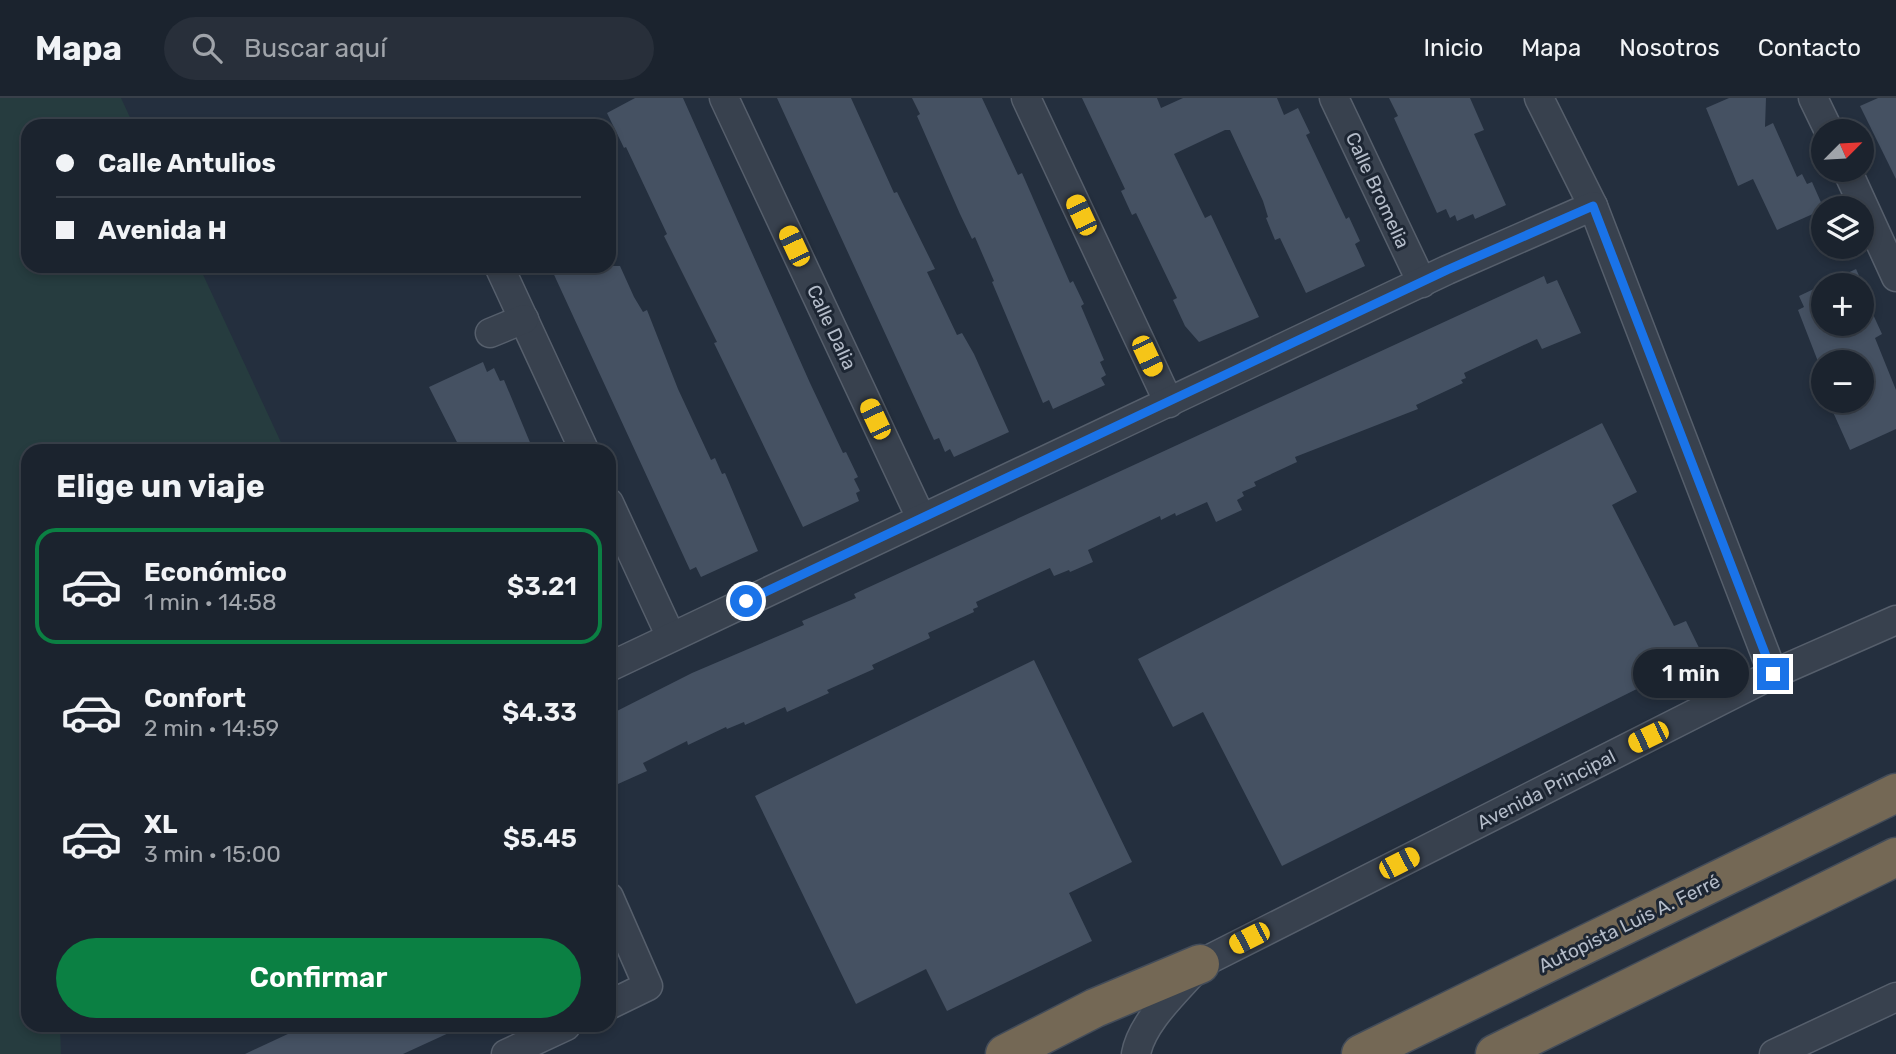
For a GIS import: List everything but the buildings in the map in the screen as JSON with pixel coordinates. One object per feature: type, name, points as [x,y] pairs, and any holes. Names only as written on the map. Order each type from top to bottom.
[{"type":"highway","name":"Autopista Luis A. Ferré","points":[[1362,1054],[1896,793]]},
{"type":"highway","points":[[1494,1054],[1896,857]]},
{"type":"highway","points":[[1005,1054],[1107,1002],[1199,964]]},
{"type":"street","name":"Calle Dalia","points":[[724,98],[921,518]]},
{"type":"street","points":[[1026,98],[1168,403]]},
{"type":"street","name":"Calle Bromelia","points":[[1334,98],[1422,283]]},
{"type":"street","points":[[1539,98],[1593,206],[1773,674]]},
{"type":"street","points":[[1813,98],[1823,119]]},
{"type":"street","points":[[1852,182],[1896,277]]},
{"type":"street","points":[[616,664],[1422,283],[1593,206]]},
{"type":"street","points":[[502,273],[581,444]]},
{"type":"street","points":[[490,333],[524,319]]},
{"type":"street","points":[[616,518],[671,637]]},
{"type":"street","name":"Avenida Principal","points":[[1199,964],[1773,674],[1896,620]]},
{"type":"street","points":[[616,913],[648,986],[616,1002]]},
{"type":"street","points":[[1136,1054],[1138,1040],[1150,1021],[1199,964]]},
{"type":"street","points":[[1774,1054],[1896,997]]},
{"type":"street","points":[[506,1054],[552,1032]]},
{"type":"green space","points":[[0,98],[121,98],[131,119],[21,119],[21,273],[202,273],[282,444],[21,444],[21,1032],[60,1032],[61,1054],[0,1054]]},
{"type":"route","points":[[746,601],[1447,270],[1593,206],[1773,674]]}]
